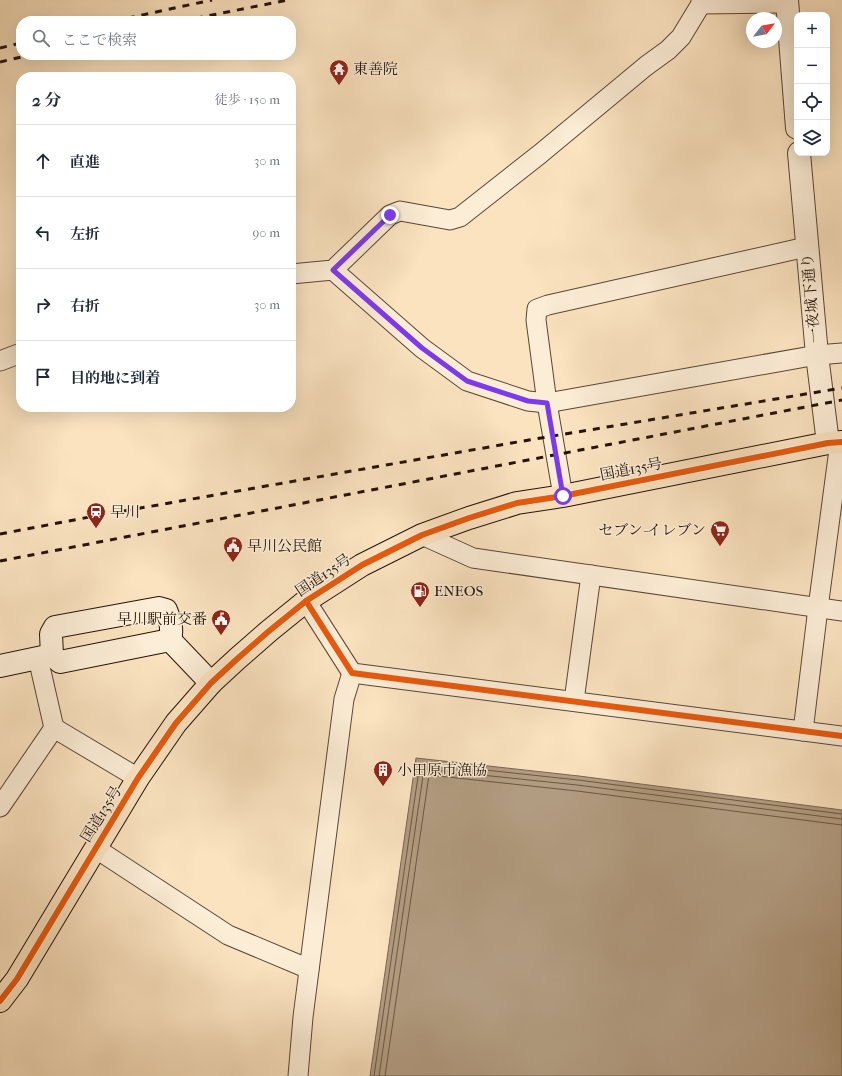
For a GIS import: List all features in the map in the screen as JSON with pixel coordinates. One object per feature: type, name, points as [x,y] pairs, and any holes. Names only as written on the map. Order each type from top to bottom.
[{"type":"highway","name":"国道135号","points":[[0,1001],[17,979],[138,778],[176,723],[211,683],[269,631],[306,601],[362,565],[422,535],[516,503],[563,496],[837,443]]},
{"type":"street","points":[[296,274],[333,270],[390,215],[400,211],[450,220],[460,217],[540,154],[646,66],[668,50],[681,37],[701,2],[787,2],[796,120]]},
{"type":"street","name":"一夜城下通り","points":[[799,156],[806,247],[817,355],[837,443]]},
{"type":"street","points":[[563,496],[547,403],[536,320],[536,309],[548,305],[806,247]]},
{"type":"street","points":[[333,270],[422,348],[467,381],[528,401],[547,403],[817,355],[842,353]]},
{"type":"street","points":[[0,361],[16,355]]},
{"type":"street","points":[[803,731],[837,443]]},
{"type":"street","points":[[422,535],[473,558],[842,612]]},
{"type":"street","points":[[574,701],[591,575]]},
{"type":"street","points":[[298,1076],[309,969],[344,699],[352,673],[306,601]]},
{"type":"street","points":[[0,807],[54,728],[45,657],[51,634],[55,628],[159,608],[166,610],[170,621],[173,632],[170,640]]},
{"type":"street","points":[[170,640],[211,683]]},
{"type":"street","points":[[0,666],[45,657],[60,662],[170,640]]},
{"type":"street","points":[[352,673],[842,736]]},
{"type":"street","points":[[54,728],[138,778]]},
{"type":"street","points":[[95,848],[228,935],[309,969]]},
{"type":"water","points":[[416,758],[579,776],[842,810],[842,1076],[370,1076]]},
{"type":"railway","points":[[137,16],[212,0]]},
{"type":"railway","points":[[207,16],[288,0]]},
{"type":"railway","points":[[0,48],[16,44]]},
{"type":"railway","points":[[0,62],[16,58]]},
{"type":"railway","points":[[0,534],[529,440],[842,388]]},
{"type":"railway","points":[[0,561],[842,400]]},
{"type":"cycle path","points":[[0,1001],[17,979],[138,778],[176,723],[211,683],[269,631],[306,601],[362,565],[422,535],[517,503],[563,496],[828,443],[842,442]]},
{"type":"cycle path","points":[[306,601],[352,673],[842,736]]},
{"type":"place","name":"東善院","points":[[339,86]]},
{"type":"place","name":"早川","points":[[96,529]]},
{"type":"place","name":"セブン-イレブン","points":[[720,547]]},
{"type":"place","name":"早川公民館","points":[[233,563]]},
{"type":"place","name":"ENEOS","points":[[420,608]]},
{"type":"place","name":"早川駅前交番","points":[[221,636]]},
{"type":"place","name":"小田原市漁協","points":[[383,787]]},
{"type":"route","points":[[390,215],[333,270],[422,348],[467,381],[528,401],[547,403],[563,496]]}]
